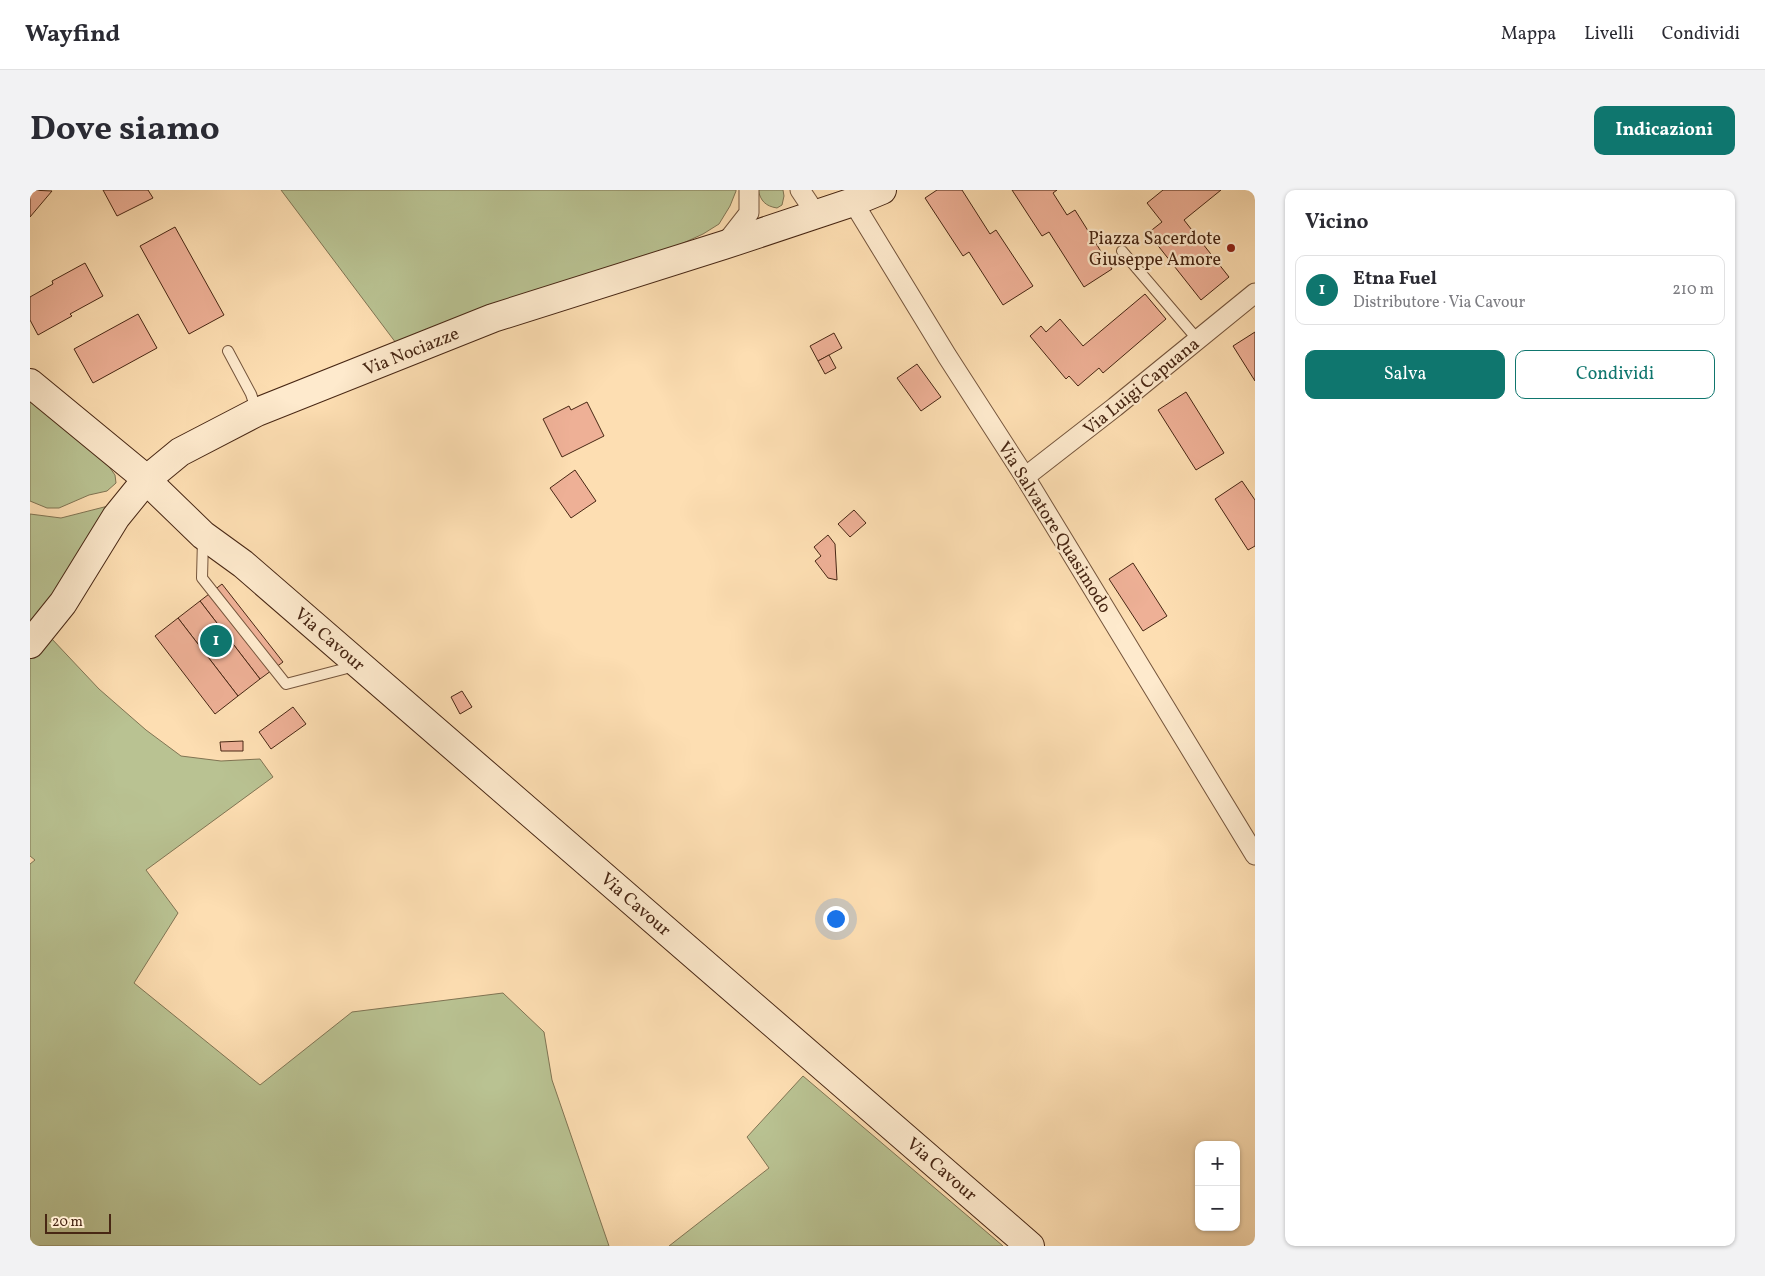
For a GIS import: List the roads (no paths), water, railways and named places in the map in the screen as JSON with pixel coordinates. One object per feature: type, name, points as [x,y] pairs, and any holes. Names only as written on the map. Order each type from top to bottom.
[{"type":"street","points":[[724,244],[749,213],[749,190]]},
{"type":"street","points":[[800,190],[816,214]]},
{"type":"street","name":"Via Nociazze","points":[[30,644],[63,603],[116,517],[146,480],[180,452],[257,412],[493,318],[853,202],[882,190]]},
{"type":"street","name":"Via Salvatore Quasimodo","points":[[853,202],[1025,477],[1255,854]]},
{"type":"street","points":[[749,213],[772,228]]},
{"type":"street","name":"Via Luigi Capuana","points":[[1025,477],[1115,407],[1255,293]]},
{"type":"street","points":[[30,383],[146,480],[203,535],[243,564]]},
{"type":"street","points":[[146,480],[166,482],[243,564]]},
{"type":"street","name":"Via Cavour","points":[[243,564],[1030,1245]]},
{"type":"lane","points":[[1122,252],[1198,340]]},
{"type":"lane","points":[[228,351],[251,394],[257,412]]},
{"type":"lane","points":[[203,535],[202,578],[286,684],[359,664]]},
{"type":"place","name":"Piazza Sacerdote Giuseppe Amore","points":[[1231,248]]},
{"type":"place","name":"Etna Fuel","points":[[216,641]]}]
